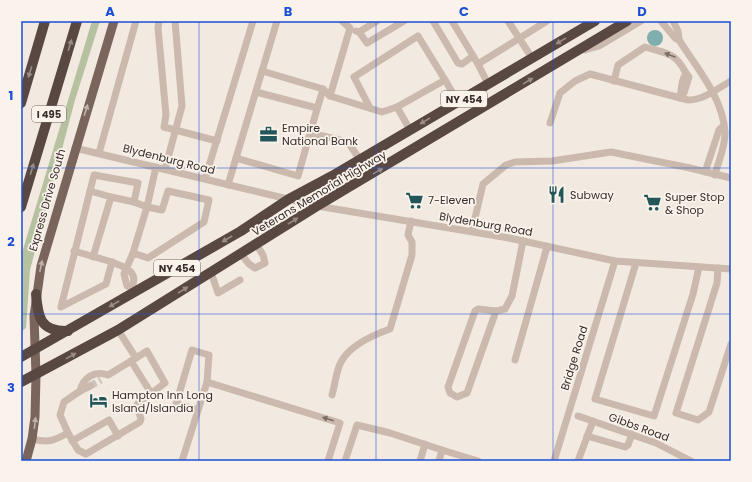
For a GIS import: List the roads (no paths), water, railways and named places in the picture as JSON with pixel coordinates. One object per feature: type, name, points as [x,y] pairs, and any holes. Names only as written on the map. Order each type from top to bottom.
[{"type":"highway","name":"I 495","points":[[21,102],[46,21]]},
{"type":"highway","name":"I 495","points":[[21,206],[77,21]]},
{"type":"highway","name":"Veterans Memorial Highway","points":[[21,357],[68,331],[134,290],[240,231],[288,199],[360,160],[595,21]]},
{"type":"highway","name":"Veterans Memorial Highway","points":[[21,382],[118,330],[317,206],[627,21]]},
{"type":"highway","points":[[36,294],[39,315],[45,326],[56,331],[68,331]]},
{"type":"main road","name":"Express Drive South","points":[[26,461],[32,439],[35,417],[36,375],[34,350],[36,294],[43,255],[114,21]]},
{"type":"street","points":[[99,153],[136,21]]},
{"type":"street","points":[[159,21],[158,28],[166,115],[164,127],[217,141]]},
{"type":"street","points":[[165,169],[182,106],[175,21]]},
{"type":"street","points":[[205,179],[253,21]]},
{"type":"street","points":[[228,185],[277,21]]},
{"type":"street","points":[[342,21],[350,28],[359,32],[367,43],[404,21]]},
{"type":"street","points":[[359,32],[377,21]]},
{"type":"street","points":[[433,21],[458,63],[462,64],[473,56]]},
{"type":"street","points":[[452,21],[478,64],[488,84]]},
{"type":"street","points":[[508,21],[532,58]]},
{"type":"street","points":[[478,64],[547,21]]},
{"type":"street","points":[[575,52],[599,46],[642,21]]},
{"type":"street","points":[[661,21],[675,38],[679,40],[712,92],[723,113],[723,126],[725,133],[715,175]]},
{"type":"street","points":[[673,21],[678,31],[679,40]]},
{"type":"street","points":[[330,96],[350,28]]},
{"type":"street","points":[[370,108],[354,77],[418,36],[458,102]]},
{"type":"street","points":[[614,81],[618,65],[645,47],[679,59],[686,73],[683,78],[680,92],[681,96]]},
{"type":"street","points":[[262,72],[323,89],[330,96],[382,112],[397,107],[445,80]]},
{"type":"street","points":[[550,124],[560,93],[576,81],[590,74],[695,100],[731,81]]},
{"type":"street","points":[[236,158],[298,176],[323,89]]},
{"type":"street","points":[[256,92],[317,108]]},
{"type":"street","points":[[397,107],[410,130]]},
{"type":"street","points":[[705,172],[719,130],[723,126]]},
{"type":"street","points":[[310,133],[348,142],[360,160]]},
{"type":"street","name":"Blydenburg Road","points":[[75,148],[317,206],[472,231],[615,261],[731,269]]},
{"type":"street","points":[[472,231],[483,184],[506,165],[516,162],[552,161],[611,152],[731,178]]},
{"type":"street","points":[[134,290],[127,286],[124,274],[128,269],[147,207],[156,167]]},
{"type":"street","points":[[112,262],[106,284],[61,307],[94,175],[138,183],[134,202]]},
{"type":"street","points":[[90,192],[162,210],[168,191],[208,200],[204,222],[148,258],[133,253]]},
{"type":"street","points":[[94,257],[111,197]]},
{"type":"street","points":[[332,395],[341,362],[351,351],[373,335],[390,330],[412,255],[412,242],[408,235],[411,221]]},
{"type":"street","points":[[496,311],[467,393],[457,397],[450,393],[448,387],[475,311],[478,309],[496,311],[505,309],[512,296],[523,241]]},
{"type":"street","points":[[241,254],[249,264],[256,268],[265,263],[263,255],[256,244]]},
{"type":"street","points":[[515,360],[547,247]]},
{"type":"street","points":[[74,251],[112,262],[128,269]]},
{"type":"street","name":"Bridge Road","points":[[554,461],[615,261]]},
{"type":"street","points":[[636,263],[595,399],[654,416],[693,294],[699,267]]},
{"type":"street","points":[[718,268],[716,283],[676,413],[698,420],[709,412],[731,344]]},
{"type":"street","points":[[211,272],[218,293],[240,280]]},
{"type":"street","points":[[118,330],[151,393]]},
{"type":"street","points":[[182,461],[207,382],[209,355],[192,350],[176,404],[198,410]]},
{"type":"street","points":[[90,386],[64,402],[60,415],[72,441],[78,450],[86,454],[140,422],[141,419],[137,406],[138,403],[163,385],[165,380],[147,351],[100,380]]},
{"type":"street","points":[[80,392],[85,380],[91,375],[97,373],[108,376]]},
{"type":"street","points":[[207,382],[340,423],[328,461]]},
{"type":"street","name":"Gibbs Road","points":[[578,416],[656,443],[691,461]]},
{"type":"street","points":[[72,441],[109,420],[118,436]]},
{"type":"street","points":[[578,461],[593,421]]},
{"type":"street","points":[[346,461],[357,425],[478,461]]},
{"type":"street","points":[[32,439],[44,442],[54,441],[68,433]]},
{"type":"street","points":[[587,436],[625,448],[628,445],[632,434]]},
{"type":"street","points":[[420,461],[425,444]]},
{"type":"street","points":[[439,461],[442,450]]},
{"type":"water","points":[[655,30],[661,32],[663,38],[661,44],[655,46],[649,44],[647,38],[649,32]]},
{"type":"tunnel","points":[[90,386],[101,380]]},
{"type":"place","name":"Empire National Bank","points":[[269,134]]},
{"type":"place","name":"Subway","points":[[557,195]]},
{"type":"place","name":"7-Eleven","points":[[415,200]]},
{"type":"place","name":"Super Stop & Shop","points":[[652,203]]},
{"type":"place","name":"Hampton Inn Long Island/Islandia","points":[[99,401]]}]
